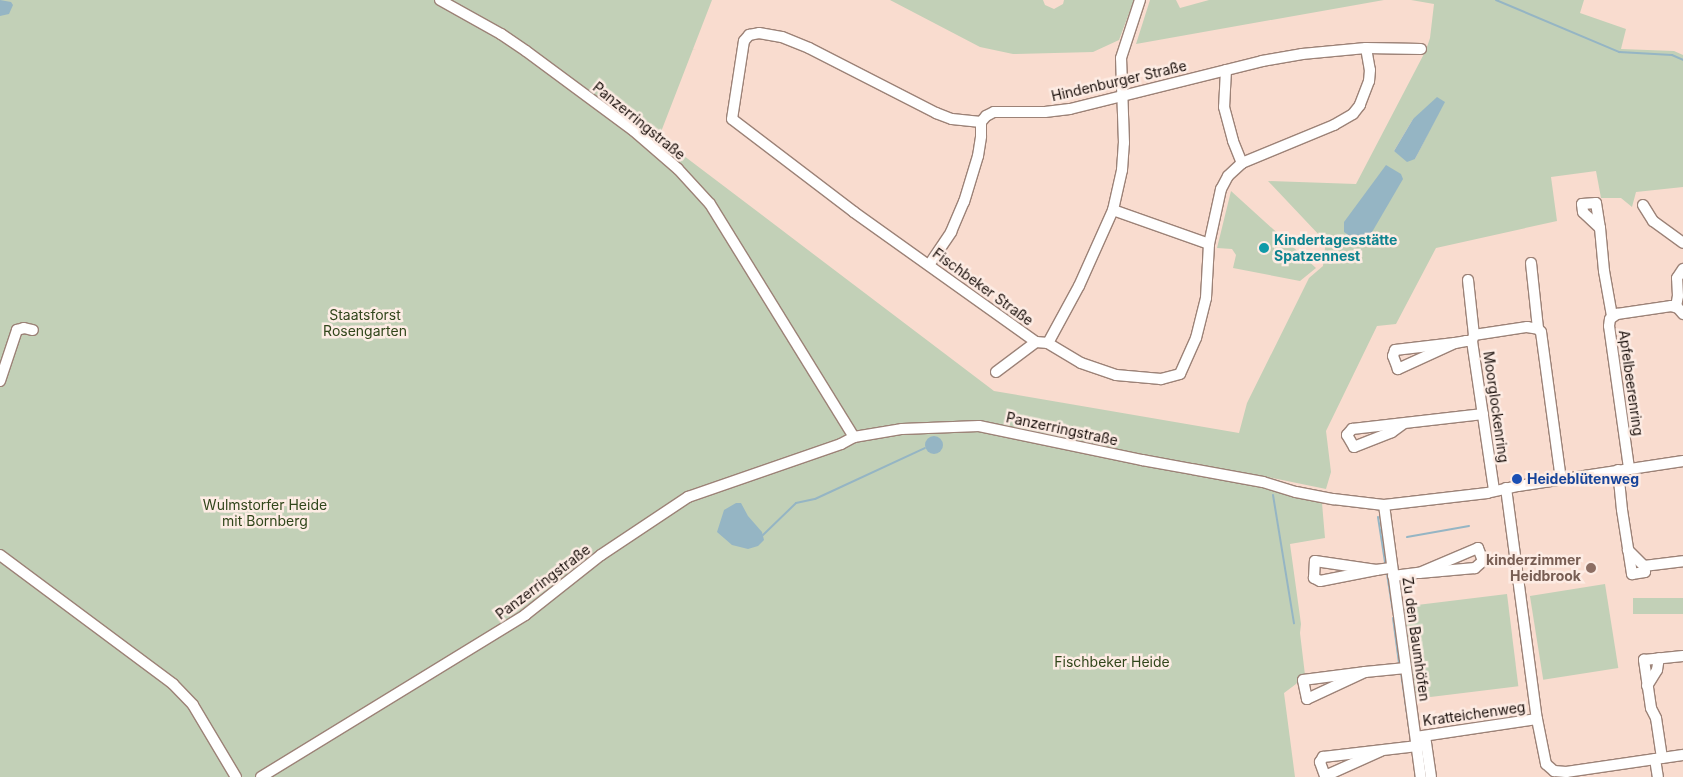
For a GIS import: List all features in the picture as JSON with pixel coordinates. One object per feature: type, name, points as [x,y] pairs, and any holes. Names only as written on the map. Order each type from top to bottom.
[{"type":"street","name":"Panzerringstraße","points":[[440,0],[501,34],[526,51],[634,131],[678,169],[710,204],[854,437]]},
{"type":"street","points":[[1048,343],[1082,278],[1113,210],[1122,170],[1124,143],[1121,58],[1140,0]]},
{"type":"street","name":"Fischbeker Straße","points":[[981,122],[952,118],[936,113],[809,48],[782,37],[759,33],[749,35],[744,41],[732,119],[854,212],[1036,342],[1048,343],[1081,363],[1116,375],[1161,379],[1180,374],[1196,338],[1203,314],[1208,280],[1209,244]]},
{"type":"street","points":[[1113,210],[1209,244],[1221,189],[1228,176],[1242,162],[1334,125],[1352,114],[1360,105],[1369,81],[1370,70],[1366,48]]},
{"type":"street","name":"Hindenburger Straße","points":[[981,122],[986,116],[994,112],[1045,112],[1109,101],[1122,95],[1302,54],[1366,48],[1421,49]]},
{"type":"street","points":[[1226,70],[1224,107],[1233,141],[1242,162]]},
{"type":"street","points":[[929,265],[951,232],[964,202],[978,156],[982,136],[981,122]]},
{"type":"street","points":[[1643,205],[1653,221],[1683,243]]},
{"type":"street","points":[[1600,228],[1604,271],[1612,316]]},
{"type":"street","points":[[1531,263],[1537,299],[1538,328],[1541,332],[1561,479]]},
{"type":"street","points":[[1680,310],[1677,278],[1683,268]]},
{"type":"street","points":[[1455,343],[1398,369],[1393,356],[1395,350],[1455,343],[1473,338],[1468,280]]},
{"type":"street","name":"Apfelbeerenring","points":[[1630,468],[1609,326],[1612,316],[1617,314],[1680,310]]},
{"type":"street","name":"Moorglockenring","points":[[1494,490],[1473,338],[1527,327],[1538,328]]},
{"type":"street","points":[[0,381],[17,330],[24,328],[33,330]]},
{"type":"street","points":[[996,372],[1036,342]]},
{"type":"street","points":[[1403,424],[1392,432],[1354,447],[1347,435],[1352,428],[1483,414]]},
{"type":"street","name":"Panzerringstraße","points":[[261,777],[525,616],[601,555],[688,497],[841,444],[854,437],[902,429],[979,426],[1142,460],[1263,482],[1333,500],[1384,505]]},
{"type":"street","points":[[1384,505],[1683,461]]},
{"type":"street","points":[[1618,470],[1632,574],[1644,572],[1644,566],[1683,561]]},
{"type":"street","points":[[1506,488],[1537,719],[1546,764],[1556,771],[1584,773],[1658,758],[1683,755]]},
{"type":"street","name":"Zu den Baumhöfen","points":[[1384,505],[1406,668],[1419,740],[1421,777]]},
{"type":"street","points":[[1376,570],[1320,581],[1314,578],[1315,561],[1392,572],[1419,573],[1475,568],[1483,561],[1478,548],[1419,573]]},
{"type":"street","points":[[0,555],[173,684],[193,705],[236,777]]},
{"type":"street","points":[[1658,777],[1656,718],[1651,708],[1644,660],[1683,656]]},
{"type":"street","points":[[1366,672],[1307,699],[1303,680],[1366,672],[1406,668]]},
{"type":"street","name":"Kratteichenweg","points":[[1381,751],[1419,740],[1537,719]]},
{"type":"street","name":"Zu den Baumhöfen","points":[[1419,740],[1431,777]]},
{"type":"street","points":[[1381,751],[1325,776],[1320,762],[1324,757],[1381,751]]},
{"type":"green space","name":"Staatsforst Rosengarten","points":[[0,0],[712,0],[659,137],[994,391],[1239,433],[1247,403],[1309,278],[1323,266],[1325,248],[1321,237],[1268,181],[1356,184],[1426,50],[1430,38],[1434,4],[1411,0],[1584,0],[1580,13],[1626,29],[1621,49],[1674,51],[1683,55],[1683,187],[1636,192],[1632,207],[1621,198],[1601,198],[1596,171],[1551,177],[1557,221],[1436,248],[1396,324],[1377,326],[1326,431],[1331,472],[1326,489],[1267,477],[1265,488],[1322,503],[1325,538],[1290,544],[1301,624],[1300,633],[1305,675],[1301,676],[1296,684],[1284,693],[1295,777],[0,777]],"holes":[[[1444,102],[1415,159],[1394,151],[1413,119]]]},
{"type":"green space","points":[[890,0],[1043,0],[1045,5],[1054,9],[1063,4],[1064,0],[1134,0],[1119,40],[1093,52],[1013,54],[980,47]]},
{"type":"green space","points":[[1150,0],[1176,0],[1180,8],[1209,0],[1384,0],[1136,44]]},
{"type":"green space","points":[[1231,191],[1316,268],[1300,281],[1233,268],[1236,255],[1232,249],[1217,248]]},
{"type":"green space","points":[[1605,584],[1618,668],[1543,680],[1530,596]]},
{"type":"green space","points":[[1507,594],[1518,686],[1414,699],[1403,607]]},
{"type":"green space","points":[[1633,598],[1683,598],[1683,614],[1633,614]]},
{"type":"water","points":[[0,0],[11,2],[13,5],[9,14],[0,16]]},
{"type":"water","points":[[1437,97],[1445,102],[1415,159],[1407,162],[1394,151],[1413,119]]},
{"type":"water","points":[[1386,165],[1401,174],[1403,179],[1368,239],[1360,243],[1344,232],[1344,222]]},
{"type":"water","points":[[934,436],[940,439],[943,445],[940,451],[934,454],[928,451],[925,445],[928,439]]},
{"type":"water","points":[[736,503],[741,503],[748,516],[762,532],[764,540],[758,546],[748,549],[732,545],[717,532],[724,510]]},
{"type":"waterway","points":[[1496,0],[1619,52],[1672,55],[1683,60]]},
{"type":"waterway","points":[[763,535],[796,503],[815,499],[925,448]]},
{"type":"waterway","points":[[1273,495],[1294,623]]},
{"type":"waterway","points":[[1378,517],[1385,562]]},
{"type":"waterway","points":[[1407,537],[1469,526]]},
{"type":"waterway","points":[[1387,574],[1393,612]]},
{"type":"waterway","points":[[1393,618],[1399,663]]},
{"type":"waterway","points":[[1401,673],[1411,741]]},
{"type":"waterway","points":[[1413,755],[1416,775]]},
{"type":"place","name":"Kindertagesstätte Spatzennest","points":[[1264,248]]},
{"type":"place","name":"Heideblütenweg","points":[[1517,479]]},
{"type":"place","name":"kinderzimmer Heidbrook","points":[[1591,568]]},
{"type":"park label","name":"Wulmstorfer Heide mit Bornberg","points":[[265,514]]},
{"type":"park label","name":"Fischbeker Heide","points":[[1112,662]]}]
